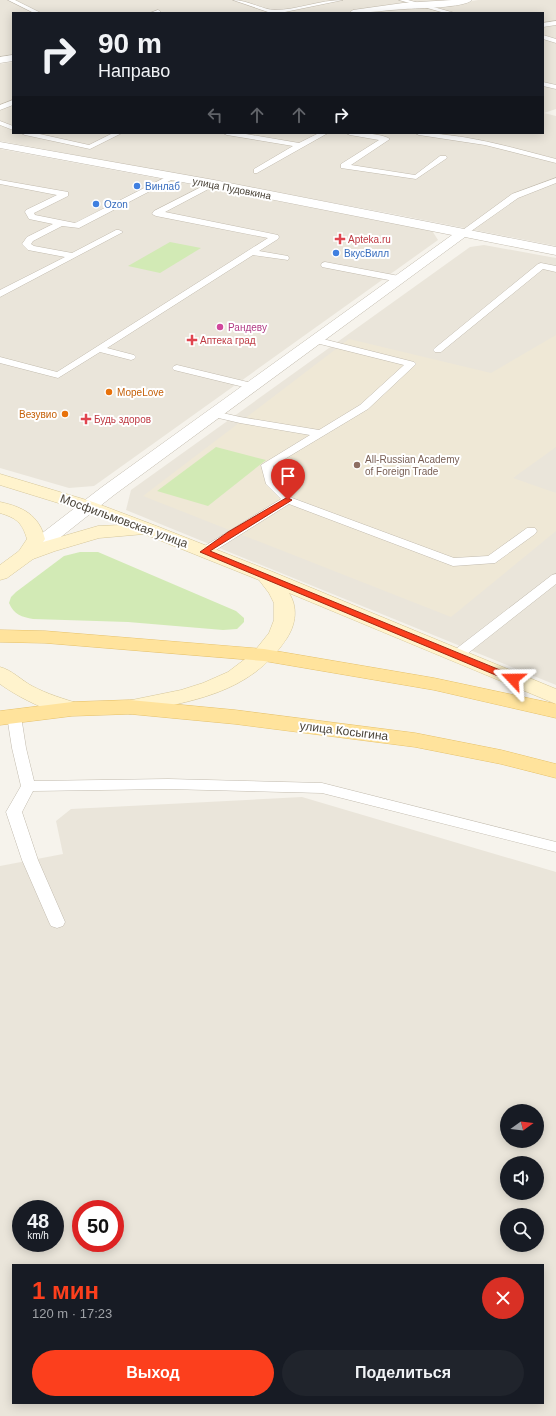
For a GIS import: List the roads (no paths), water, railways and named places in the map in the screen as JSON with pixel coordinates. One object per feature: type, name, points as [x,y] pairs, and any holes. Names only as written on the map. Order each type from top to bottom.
[{"type":"main road","name":"Мосфильмовская улица","points":[[0,480],[87,506],[152,531],[266,576],[556,697]]},
{"type":"main road","points":[[0,507],[15,512],[28,520],[34,528],[36,539],[26,555]]},
{"type":"main road","points":[[1,573],[26,555],[98,532],[130,530],[152,531]]},
{"type":"main road","name":"улица Косыгина","points":[[130,707],[211,688],[240,674],[264,655],[276,640],[286,615],[285,606],[280,592],[266,576]]},
{"type":"main road","points":[[0,636],[45,637],[264,655],[434,684],[556,711]]},
{"type":"main road","name":"улица Косыгина","points":[[0,673],[24,690],[46,700],[72,709]]},
{"type":"main road","name":"улица Косыгина","points":[[7,717],[72,709],[130,707],[235,717],[415,740],[501,757],[556,771]]},
{"type":"street","points":[[360,12],[393,7],[468,0]]},
{"type":"street","points":[[0,60],[12,58]]},
{"type":"street","name":"улица Пудовкина","points":[[0,146],[214,184],[556,251]]},
{"type":"street","points":[[26,555],[87,506],[464,232]]},
{"type":"lane","points":[[11,0],[36,12]]},
{"type":"lane","points":[[236,0],[276,12],[340,0]]},
{"type":"lane","points":[[402,0],[448,12]]},
{"type":"lane","points":[[544,25],[556,23]]},
{"type":"lane","points":[[544,37],[556,41]]},
{"type":"lane","points":[[544,84],[556,87]]},
{"type":"lane","points":[[0,101],[12,98]]},
{"type":"lane","points":[[0,108],[12,102]]},
{"type":"lane","points":[[0,123],[12,128]]},
{"type":"lane","points":[[30,134],[90,147],[116,134]]},
{"type":"lane","points":[[233,134],[300,145]]},
{"type":"lane","points":[[257,171],[300,145],[322,134]]},
{"type":"lane","points":[[356,134],[386,139],[344,166],[416,177],[443,158]]},
{"type":"lane","points":[[426,134],[485,143],[556,161]]},
{"type":"lane","points":[[0,182],[65,194],[29,212],[32,217],[76,226],[173,177]]},
{"type":"lane","points":[[464,232],[515,196],[556,180]]},
{"type":"lane","points":[[0,360],[58,375],[275,237],[156,214],[214,184]]},
{"type":"lane","points":[[61,223],[30,238],[26,244],[31,248],[73,256]]},
{"type":"lane","points":[[0,294],[119,232]]},
{"type":"lane","points":[[252,252],[285,258]]},
{"type":"lane","points":[[325,265],[399,279]]},
{"type":"lane","points":[[438,350],[541,266],[556,269]]},
{"type":"lane","points":[[315,340],[411,364],[364,407],[267,465],[272,484],[288,500],[453,562],[491,560],[531,531]]},
{"type":"lane","points":[[98,349],[131,357]]},
{"type":"lane","points":[[177,368],[252,386]]},
{"type":"lane","points":[[214,414],[240,420],[320,433]]},
{"type":"lane","points":[[204,552],[288,500]]},
{"type":"lane","points":[[457,655],[556,578]]},
{"type":"lane","points":[[7,717],[19,748],[28,786],[14,812],[30,860],[57,922]]},
{"type":"lane","points":[[28,786],[168,784],[322,788],[556,847]]},
{"type":"place","name":"Винлаб","points":[[137,186]]},
{"type":"place","name":"Ozon","points":[[96,204]]},
{"type":"place","name":"Apteka.ru","points":[[340,239]]},
{"type":"place","name":"ВкусВилл","points":[[336,253]]},
{"type":"place","name":"Рандеву","points":[[220,327]]},
{"type":"place","name":"Аптека град","points":[[192,340]]},
{"type":"place","name":"МореLove","points":[[109,392]]},
{"type":"place","name":"Везувио","points":[[65,414]]},
{"type":"place","name":"Будь здоров","points":[[86,419]]},
{"type":"place","name":"All-Russian Academy of Foreign Trade","points":[[357,465]]}]
